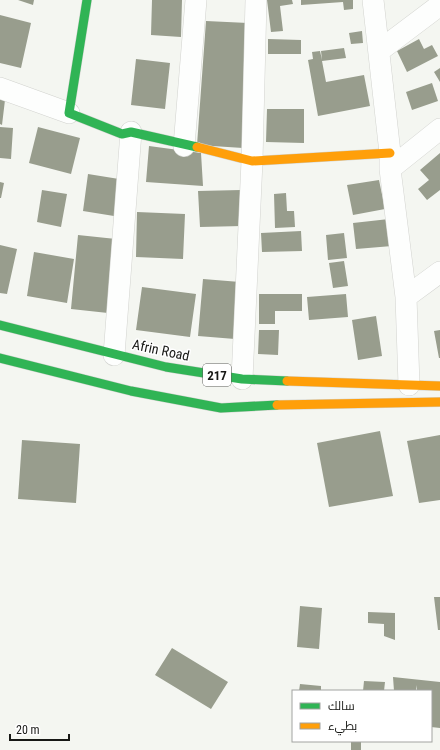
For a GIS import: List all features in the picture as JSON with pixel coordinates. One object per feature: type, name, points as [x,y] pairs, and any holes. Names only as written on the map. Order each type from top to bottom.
[{"type":"main road","points":[[87,0],[69,113],[122,134],[131,132],[164,139],[184,146],[252,161],[390,161]]},
{"type":"main road","name":"Afrin Road","points":[[0,325],[126,360],[242,379],[440,386]]},
{"type":"main road","name":"217","points":[[0,358],[221,408],[305,404],[440,402]]},
{"type":"street","points":[[184,146],[196,0]]},
{"type":"street","points":[[242,379],[252,161],[256,0]]},
{"type":"street","points":[[373,0],[406,297],[409,385]]},
{"type":"street","points":[[379,51],[440,5]]},
{"type":"street","points":[[0,88],[69,113]]},
{"type":"street","points":[[390,161],[440,129]]},
{"type":"street","points":[[126,360],[131,132]]},
{"type":"street","points":[[406,297],[440,272]]},
{"type":"building","points":[[18,0],[34,0],[33,5]]},
{"type":"building","points":[[152,0],[182,0],[181,37],[151,35]]},
{"type":"building","points":[[267,0],[292,0],[293,4],[280,6],[283,31],[271,32]]},
{"type":"building","points":[[301,0],[353,0],[353,9],[344,10],[343,2],[301,5]]},
{"type":"building","points":[[0,15],[31,23],[21,68],[0,63]]},
{"type":"building","points":[[206,21],[248,23],[243,148],[197,145]]},
{"type":"building","points":[[362,31],[363,43],[351,44],[349,33]]},
{"type":"building","points":[[268,39],[301,40],[301,54],[268,54]]},
{"type":"building","points":[[419,39],[424,49],[432,45],[438,56],[407,72],[397,51]]},
{"type":"building","points":[[344,48],[346,58],[322,61],[326,82],[364,75],[370,106],[318,116],[308,60],[313,59],[312,52],[320,51],[322,60],[321,51]]},
{"type":"building","points":[[136,59],[170,63],[165,109],[131,105]]},
{"type":"building","points":[[440,68],[440,82],[434,72]]},
{"type":"building","points":[[432,83],[438,101],[412,110],[406,92]]},
{"type":"building","points":[[0,99],[5,100],[2,125],[0,124]]},
{"type":"building","points":[[267,109],[304,109],[304,143],[266,142]]},
{"type":"building","points":[[0,127],[13,128],[11,159],[0,158]]},
{"type":"building","points":[[38,127],[80,138],[71,174],[29,163]]},
{"type":"building","points":[[149,146],[201,153],[203,186],[146,182]]},
{"type":"building","points":[[440,153],[440,190],[427,200],[418,189],[429,180],[420,170]]},
{"type":"building","points":[[88,174],[119,179],[114,216],[83,211]]},
{"type":"building","points":[[379,180],[385,209],[353,215],[347,185]]},
{"type":"building","points":[[0,182],[4,183],[1,198],[0,198]]},
{"type":"building","points":[[42,190],[67,194],[61,227],[37,222]]},
{"type":"building","points":[[241,190],[242,226],[200,227],[198,191]]},
{"type":"building","points":[[286,193],[287,211],[294,211],[295,227],[275,228],[274,194]]},
{"type":"building","points":[[137,212],[185,214],[183,259],[136,257]]},
{"type":"building","points":[[389,219],[392,246],[356,249],[353,223]]},
{"type":"building","points":[[301,231],[302,251],[262,252],[261,233]]},
{"type":"building","points":[[344,233],[347,258],[328,260],[326,235]]},
{"type":"building","points":[[78,235],[116,239],[108,313],[71,309]]},
{"type":"building","points":[[0,245],[17,249],[7,294],[0,293]]},
{"type":"building","points":[[34,252],[74,259],[67,303],[27,296]]},
{"type":"building","points":[[344,261],[348,286],[333,288],[329,263]]},
{"type":"building","points":[[203,279],[240,282],[235,339],[198,336]]},
{"type":"building","points":[[142,287],[196,294],[190,337],[136,330]]},
{"type":"building","points":[[259,294],[302,294],[302,311],[275,311],[275,324],[259,324]]},
{"type":"building","points":[[346,294],[348,317],[309,320],[307,297]]},
{"type":"building","points":[[376,316],[382,356],[358,360],[352,320]]},
{"type":"building","points":[[259,330],[279,330],[278,355],[258,354]]},
{"type":"building","points":[[440,330],[440,358],[439,358],[434,331]]},
{"type":"building","points":[[380,431],[393,496],[329,507],[317,443]]},
{"type":"building","points":[[440,435],[440,500],[419,503],[407,441]]},
{"type":"building","points":[[22,440],[80,444],[76,503],[18,499]]},
{"type":"building","points":[[434,597],[440,597],[440,630],[438,630]]},
{"type":"building","points":[[300,606],[322,608],[319,649],[297,647]]},
{"type":"building","points":[[368,612],[395,613],[395,640],[384,636],[384,624],[368,623]]},
{"type":"building","points":[[172,648],[228,682],[211,709],[155,675]]},
{"type":"building","points":[[393,677],[440,682],[440,728],[432,727],[432,690],[417,690],[417,685],[416,690],[394,690]]},
{"type":"building","points":[[364,681],[385,682],[384,690],[363,690]]},
{"type":"building","points":[[300,684],[321,686],[321,690],[299,690]]},
{"type":"building","points":[[351,742],[361,742],[361,750],[351,750]]},
{"type":"traffic: fast","points":[[87,0],[69,113],[122,134],[131,132],[197,147]]},
{"type":"traffic: fast","points":[[0,325],[166,367],[242,379],[287,381]]},
{"type":"traffic: fast","points":[[0,358],[131,391],[221,408],[277,405]]},
{"type":"traffic: slow","points":[[197,147],[252,161],[390,153]]},
{"type":"traffic: slow","points":[[287,381],[440,386]]},
{"type":"traffic: slow","points":[[277,405],[440,402]]}]
